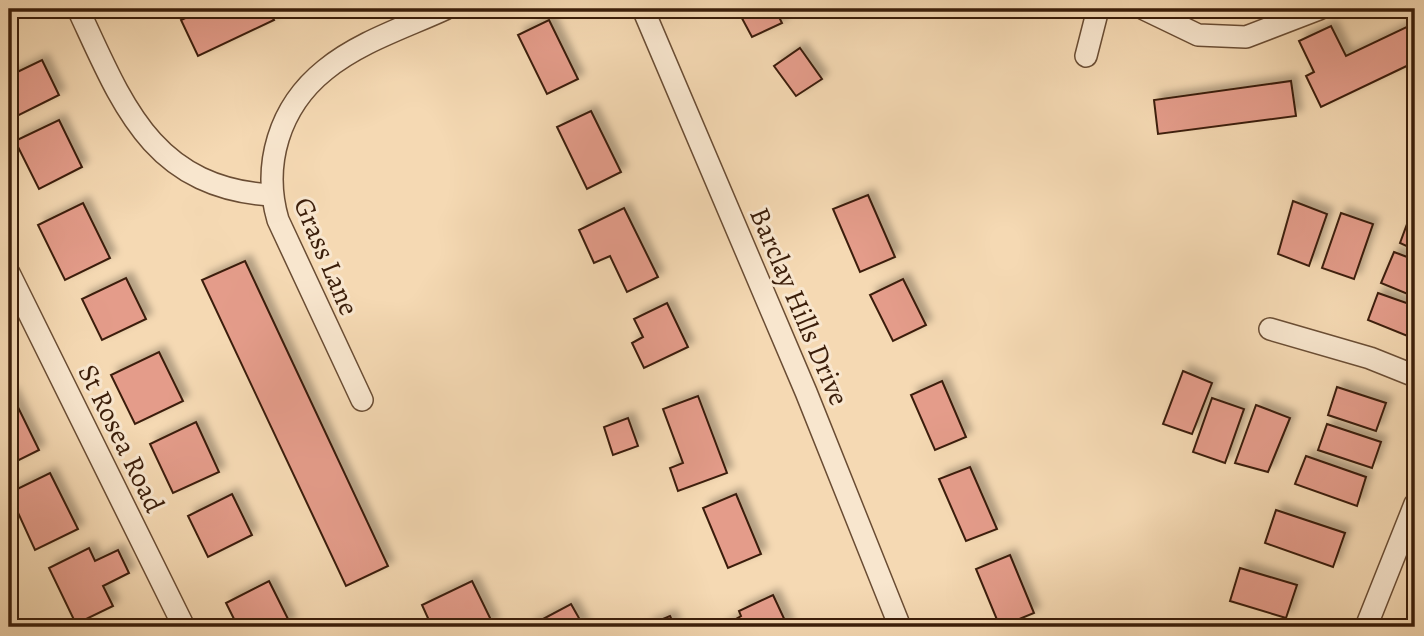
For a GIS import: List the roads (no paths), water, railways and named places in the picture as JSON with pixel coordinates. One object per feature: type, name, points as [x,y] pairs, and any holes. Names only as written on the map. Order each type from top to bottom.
[{"type":"street","points":[[78,9],[118,92],[154,144],[173,163],[206,182],[245,193],[270,195]]},
{"type":"street","name":"Grass Lane","points":[[362,400],[297,262],[270,195],[271,159],[282,129],[299,97],[324,71],[353,51],[445,9]]},
{"type":"street","name":"Barclay Hills Drive","points":[[643,9],[806,392],[900,627]]},
{"type":"street","points":[[1086,56],[1098,9]]},
{"type":"street","points":[[1144,9],[1198,35],[1246,37],[1319,9]]},
{"type":"street","name":"St Rosea Road","points":[[9,273],[184,627]]},
{"type":"street","points":[[1269,329],[1370,358],[1415,376]]},
{"type":"street","points":[[1366,627],[1415,504]]}]
